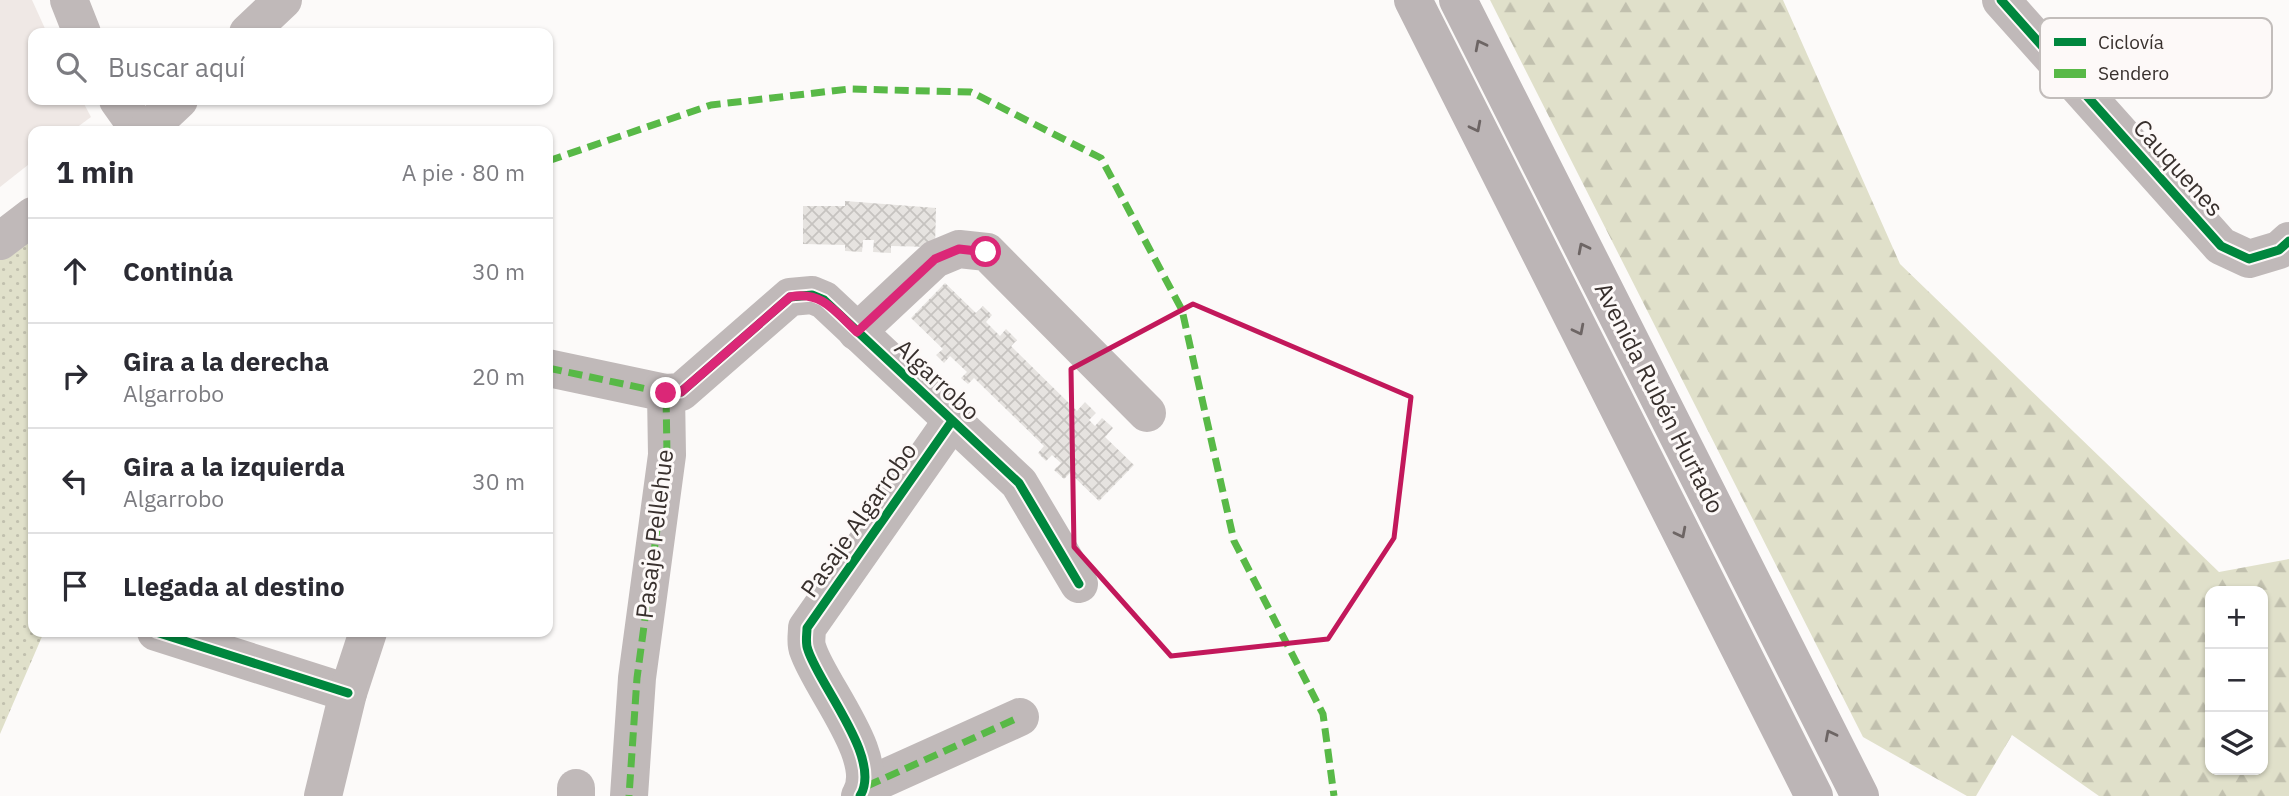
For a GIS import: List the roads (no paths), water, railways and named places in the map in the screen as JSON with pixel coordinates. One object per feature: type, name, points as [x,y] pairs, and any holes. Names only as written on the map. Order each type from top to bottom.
[{"type":"highway","name":"Avenida Rubén Hurtado","points":[[1413,0],[1814,796]]},
{"type":"highway","name":"Avenida Rubén Hurtado","points":[[1458,0],[1860,796]]},
{"type":"street","points":[[69,0],[80,28]]},
{"type":"street","points":[[253,28],[283,0]]},
{"type":"street","name":"Cauquenes","points":[[2001,0],[2040,44]]},
{"type":"street","name":"Cauquenes","points":[[2089,98],[2221,246],[2249,259],[2279,250],[2289,241]]},
{"type":"street","points":[[122,105],[136,126]]},
{"type":"street","points":[[151,126],[174,105]]},
{"type":"street","points":[[0,241],[28,220]]},
{"type":"street","points":[[857,332],[935,259],[959,249],[986,252],[1147,413]]},
{"type":"street","name":"Algarrobo","points":[[666,393],[681,392],[790,297],[812,295],[824,300],[1019,483],[1079,584]]},
{"type":"street","points":[[553,369],[666,393]]},
{"type":"street","name":"Pasaje Pellehue","points":[[629,796],[637,678],[667,455],[666,393]]},
{"type":"street","name":"Pasaje Algarrobo","points":[[863,791],[865,766],[850,730],[806,646],[807,628],[952,421]]},
{"type":"street","points":[[172,637],[348,693]]},
{"type":"street","points":[[323,796],[348,693],[366,637]]},
{"type":"street","points":[[863,791],[1020,717]]}]
